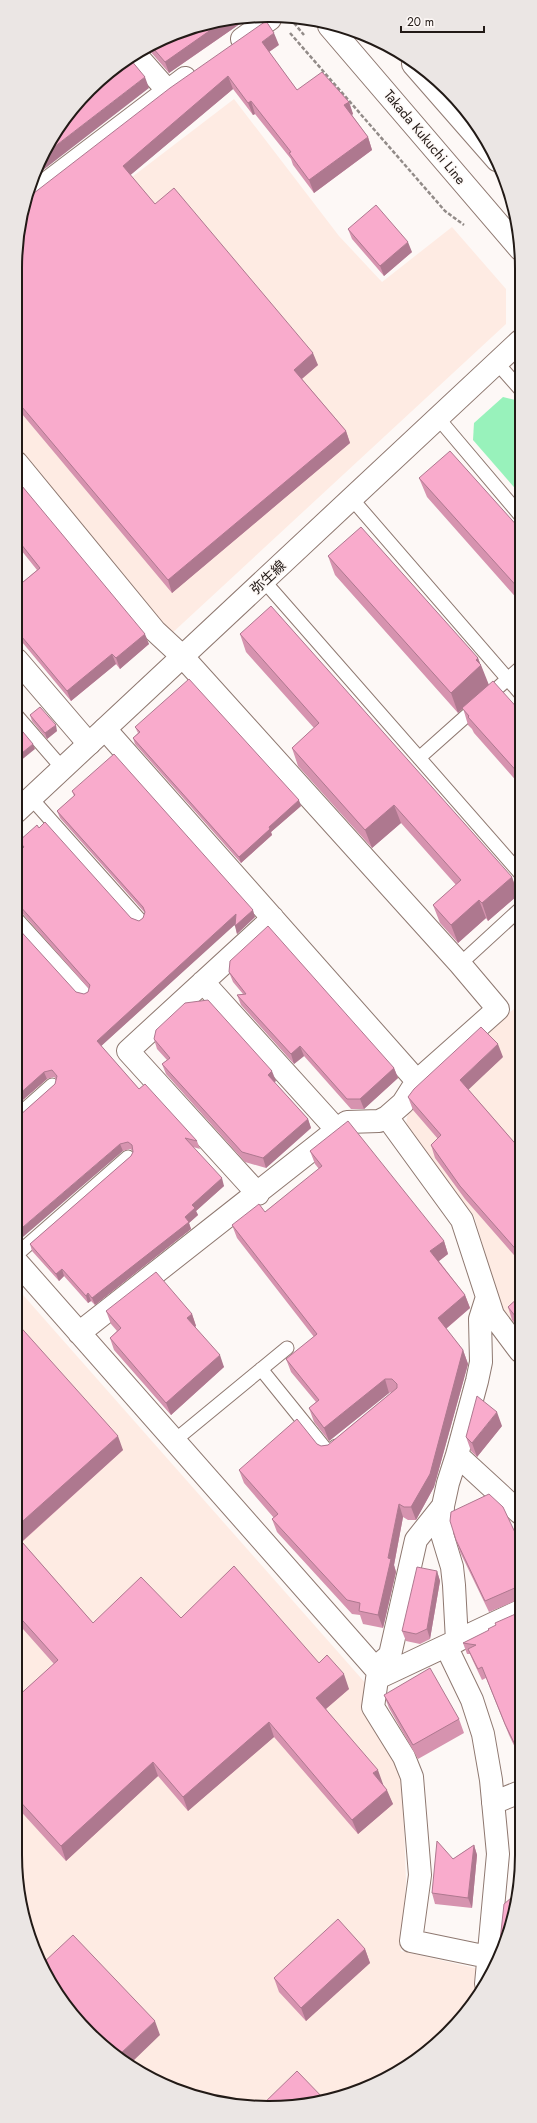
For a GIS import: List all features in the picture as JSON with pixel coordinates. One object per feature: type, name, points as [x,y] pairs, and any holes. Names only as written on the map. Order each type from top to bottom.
[{"type":"street","points":[[225,51],[279,25]]},
{"type":"street","name":"Takada Kukuchi Line","points":[[333,30],[513,241]]},
{"type":"street","points":[[139,59],[167,90]]},
{"type":"street","points":[[34,193],[167,90],[199,69]]},
{"type":"street","points":[[426,79],[475,135]]},
{"type":"street","name":"弥生線","points":[[24,805],[515,346]]},
{"type":"street","points":[[22,469],[155,631],[183,657],[460,964],[498,1009],[417,1080],[403,1103],[387,1117],[379,1121],[347,1122],[258,1194],[79,1333]]},
{"type":"street","points":[[22,666],[89,744]]},
{"type":"street","points":[[105,729],[417,1080]]},
{"type":"street","points":[[258,1194],[128,1051],[273,918]]},
{"type":"street","points":[[204,982],[337,1130]]},
{"type":"street","points":[[387,1117],[462,1220],[493,1315],[515,1344]]},
{"type":"street","points":[[22,1268],[382,1676],[515,1613]]},
{"type":"street","points":[[487,1297],[480,1319],[481,1362],[457,1455],[448,1483],[443,1506],[442,1534],[452,1566],[454,1585],[452,1644],[483,1734],[493,1803],[498,1854],[487,1969]]},
{"type":"street","points":[[457,1455],[515,1509]]},
{"type":"street","points":[[443,1506],[416,1540],[390,1655],[376,1670],[373,1707],[404,1757],[412,1777],[420,1875],[411,1941],[488,1956]]},
{"type":"street","points":[[493,1803],[515,1794]]},
{"type":"lane","points":[[497,363],[515,383]]},
{"type":"lane","points":[[438,418],[515,509]]},
{"type":"lane","points":[[352,499],[515,687]]},
{"type":"lane","points":[[264,581],[515,867]]},
{"type":"lane","points":[[419,758],[515,673]]},
{"type":"lane","points":[[22,723],[63,769]]},
{"type":"lane","points":[[24,805],[140,920]]},
{"type":"lane","points":[[460,964],[515,914]]},
{"type":"lane","points":[[22,925],[85,994]]},
{"type":"lane","points":[[22,1112],[52,1085]]},
{"type":"lane","points":[[22,1250],[128,1157]]},
{"type":"lane","points":[[174,1441],[287,1348]]},
{"type":"lane","points":[[261,1369],[328,1452],[346,1438]]},
{"type":"path","points":[[279,25],[445,211],[470,230]]},
{"type":"shaded area","points":[[234,99],[339,236],[382,282],[452,227],[506,289],[506,324],[170,635],[22,456],[22,261]]},
{"type":"shaded area","points":[[515,1008],[515,1327],[502,1310],[474,1216],[406,1125],[408,1111],[495,1022]]},
{"type":"shaded area","points":[[22,1294],[368,1686],[402,1771],[406,1882],[401,1951],[479,1969],[477,1985],[464,2005],[443,2029],[419,2050],[378,2076],[332,2093],[301,2099],[268,2101],[236,2099],[205,2093],[159,2076],[118,2050],[94,2029],[73,2005],[47,1964],[30,1918],[24,1887],[22,1854]]},
{"type":"green space","points":[[503,397],[515,400],[515,488],[473,440],[474,423]]},
{"type":"building","points":[[264,22],[267,22],[274,33],[262,42],[297,90],[322,72],[349,102],[344,105],[368,137],[309,180],[289,153],[291,152],[251,101],[248,103],[228,76],[123,166],[155,204],[174,188],[313,353],[294,370],[346,431],[168,580],[22,407],[22,268],[24,236],[34,193],[170,88]]},
{"type":"building","points":[[213,28],[165,62],[154,50],[189,35]]},
{"type":"building","points":[[133,63],[145,77],[54,147],[73,118],[83,106],[118,73]]},
{"type":"building","points":[[376,205],[408,242],[380,266],[348,229]]},
{"type":"building","points":[[450,451],[515,523],[515,584],[419,478]]},
{"type":"building","points":[[22,486],[145,634],[116,658],[112,654],[67,691],[22,637],[22,583],[40,568],[22,545]]},
{"type":"building","points":[[361,527],[478,658],[476,660],[481,665],[451,693],[328,556]]},
{"type":"building","points":[[271,606],[512,877],[482,903],[479,900],[451,925],[433,905],[461,880],[394,805],[365,830],[292,748],[319,723],[240,634]]},
{"type":"building","points":[[189,679],[299,800],[239,857],[133,738],[140,732],[135,727]]},
{"type":"building","points":[[493,681],[515,705],[515,769],[468,717],[469,716],[462,708]]},
{"type":"building","points":[[40,707],[56,725],[45,733],[30,715]]},
{"type":"building","points":[[22,731],[33,744],[22,753]]},
{"type":"building","points":[[114,754],[253,910],[235,926],[236,914],[97,1041],[139,1089],[145,1084],[197,1141],[185,1138],[222,1178],[192,1205],[195,1208],[185,1217],[189,1222],[92,1298],[88,1293],[86,1296],[62,1269],[56,1274],[30,1244],[131,1156],[133,1152],[132,1145],[128,1142],[120,1144],[22,1228],[22,1113],[55,1084],[57,1076],[52,1070],[44,1072],[22,1092],[22,933],[76,992],[84,994],[88,992],[90,985],[22,908],[22,849],[24,847],[22,845],[22,838],[37,825],[39,828],[45,822],[131,918],[139,921],[143,918],[145,912],[143,907],[57,811],[75,795],[72,791]]},
{"type":"building","points":[[268,926],[394,1068],[360,1099],[347,1099],[300,1046],[291,1054],[237,995],[246,994],[229,972],[230,961]]},
{"type":"building","points":[[208,1000],[272,1071],[268,1075],[308,1119],[263,1158],[242,1152],[162,1064],[170,1058],[154,1039],[156,1030],[185,1003]]},
{"type":"building","points":[[481,1027],[498,1044],[460,1080],[515,1143],[515,1248],[460,1186],[431,1145],[441,1135],[408,1097],[414,1089]]},
{"type":"building","points":[[348,1121],[444,1241],[430,1251],[465,1295],[438,1318],[463,1350],[430,1474],[411,1507],[404,1507],[399,1504],[388,1558],[391,1559],[378,1615],[359,1611],[360,1603],[347,1600],[272,1519],[278,1514],[239,1470],[297,1419],[317,1444],[321,1446],[328,1445],[397,1388],[397,1384],[392,1379],[385,1379],[324,1428],[309,1408],[319,1400],[286,1359],[317,1334],[232,1225],[259,1204],[265,1212],[322,1166],[310,1151]]},
{"type":"building","points":[[156,1272],[192,1314],[187,1318],[220,1355],[166,1403],[110,1338],[121,1328],[106,1311]]},
{"type":"building","points":[[515,1301],[515,1316],[508,1307]]},
{"type":"building","points":[[22,1329],[118,1436],[22,1522]]},
{"type":"building","points":[[477,1396],[497,1412],[472,1443],[466,1437]]},
{"type":"building","points":[[489,1494],[503,1507],[515,1532],[515,1588],[485,1601],[456,1540],[450,1521],[451,1512]]},
{"type":"building","points":[[22,1542],[93,1623],[141,1577],[181,1618],[234,1566],[319,1663],[327,1655],[344,1674],[316,1698],[378,1770],[373,1773],[387,1790],[352,1820],[269,1722],[183,1797],[153,1762],[61,1846],[22,1804],[22,1693],[58,1660],[22,1620]]},
{"type":"building","points":[[417,1567],[437,1571],[427,1629],[416,1634],[402,1631]]},
{"type":"building","points":[[515,1614],[515,1745],[482,1667],[478,1669],[468,1649],[476,1645],[463,1643],[489,1630],[488,1629],[496,1625],[495,1623]]},
{"type":"building","points":[[430,1668],[459,1719],[413,1745],[384,1695]]},
{"type":"building","points":[[437,1841],[453,1859],[474,1845],[468,1898],[432,1893]]},
{"type":"building","points":[[511,1898],[507,1918],[500,1938],[504,1904]]},
{"type":"building","points":[[338,1919],[365,1949],[301,2008],[274,1978]]},
{"type":"building","points":[[73,1935],[155,2021],[122,2052],[94,2029],[73,2005],[46,1961]]},
{"type":"building","points":[[297,2071],[320,2095],[301,2099],[266,2101]]}]
